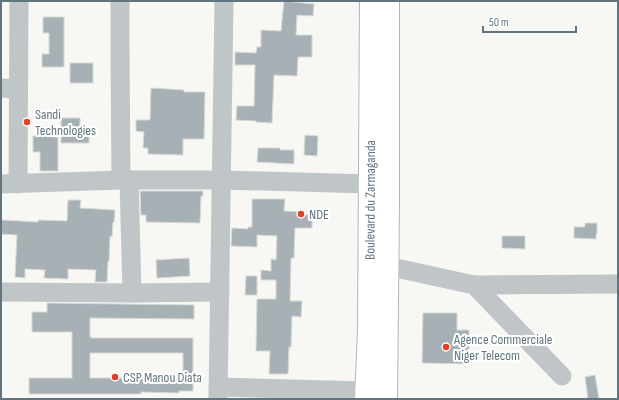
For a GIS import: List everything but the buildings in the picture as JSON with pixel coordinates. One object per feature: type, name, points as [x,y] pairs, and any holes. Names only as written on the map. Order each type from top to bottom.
[{"type":"main road","name":"Boulevard du Zarmaganda","points":[[371,1],[370,184],[378,263],[386,399]]},
{"type":"main road","name":"Boulevard du Zarmaganda","points":[[366,395],[369,331],[378,263],[388,1]]},
{"type":"street","points":[[19,1],[10,88],[10,184],[125,180],[222,180],[370,184]]},
{"type":"street","points":[[120,1],[120,50],[125,180],[132,293]]},
{"type":"street","points":[[224,1],[218,393],[366,395]]},
{"type":"street","points":[[378,263],[474,285],[618,284]]},
{"type":"street","points":[[474,285],[562,376]]},
{"type":"street","points":[[1,292],[220,292]]},
{"type":"place","name":"Sandi Technologies","points":[[27,122]]},
{"type":"place","name":"NDE","points":[[301,214]]},
{"type":"place","name":"Agence Commerciale Niger Telecom","points":[[446,347]]},
{"type":"place","name":"CSP Manou Diata","points":[[115,377]]}]
